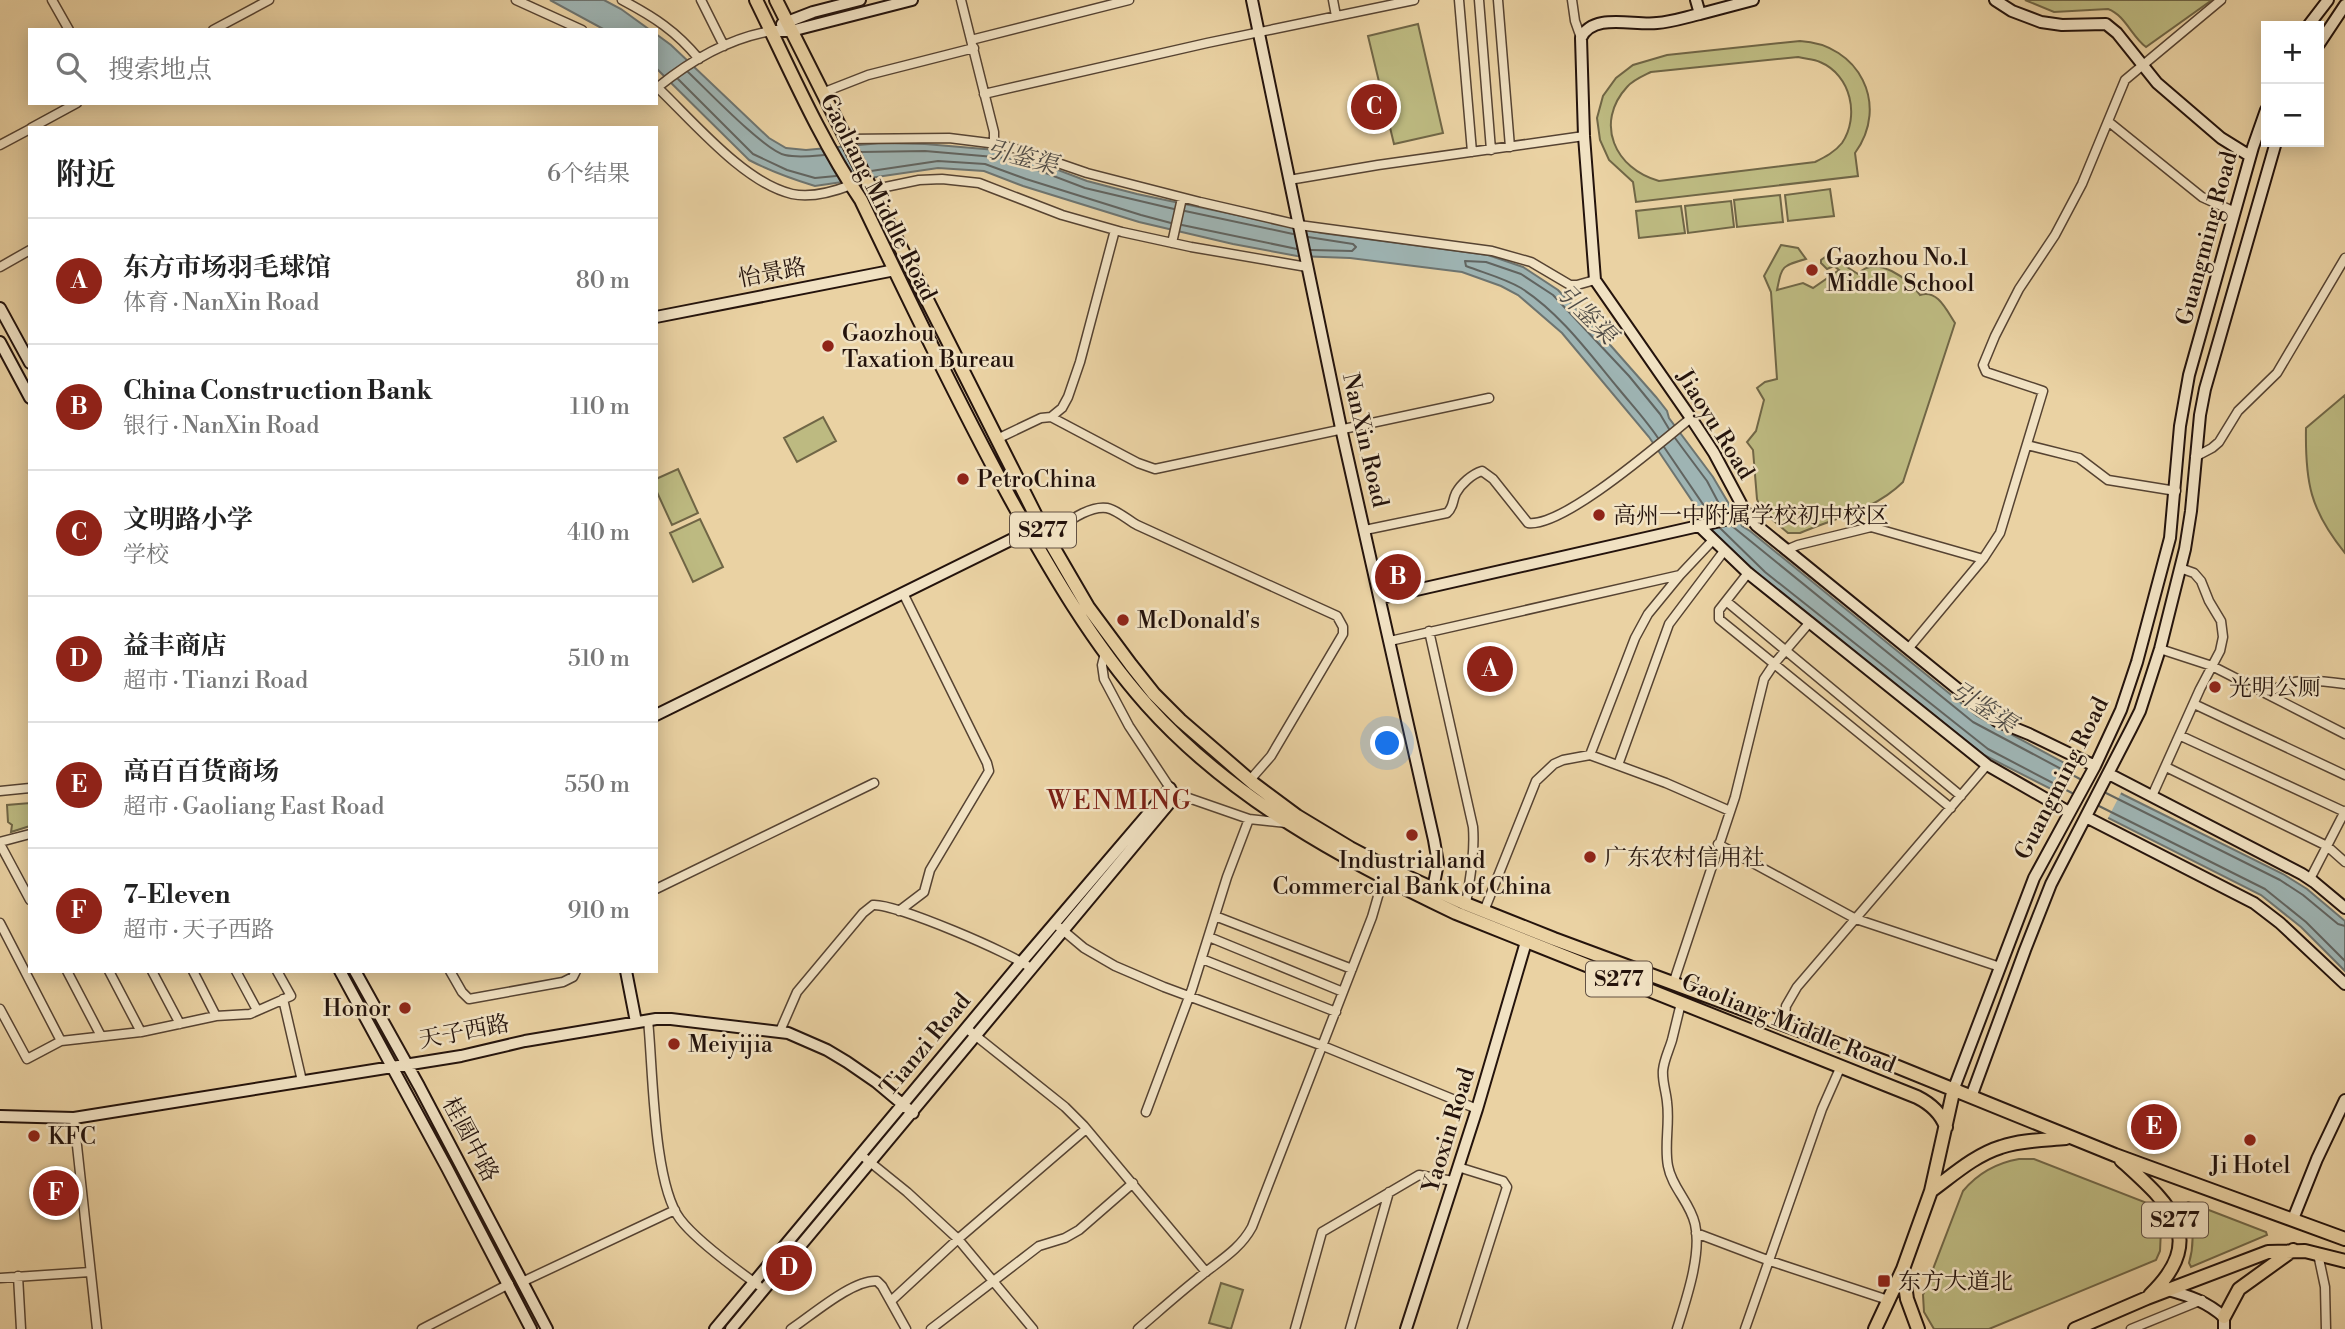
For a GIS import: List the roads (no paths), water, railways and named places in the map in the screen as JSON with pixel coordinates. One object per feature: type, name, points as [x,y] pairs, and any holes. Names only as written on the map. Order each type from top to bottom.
[{"type":"main road","name":"Gaoliang Middle Road","points":[[757,0],[828,146],[861,200],[987,455],[1029,531],[1063,589],[1111,649],[1163,703],[1250,780],[1297,816],[1390,869],[1483,911],[1954,1088],[1971,1097]]},
{"type":"main road","name":"Gaoliang Middle Road","points":[[776,0],[1046,536],[1111,649],[1148,706],[1189,746],[1225,777],[1291,823],[1329,849],[1383,879],[1456,914],[1816,1055],[1925,1101],[1942,1117],[1946,1127]]},
{"type":"main road","points":[[819,127],[836,120]]},
{"type":"main road","points":[[1816,1055],[1822,1038]]},
{"type":"main road","name":"Guangming Road","points":[[1875,1329],[1903,1269],[1931,1191],[1954,1088]]},
{"type":"main road","name":"S277","points":[[1971,1097],[2070,1138],[2345,1239]]},
{"type":"main road","name":"S277","points":[[1931,1191],[1994,1149],[2025,1142],[2070,1138]]},
{"type":"main road","name":"S277","points":[[2115,1155],[2162,1198],[2177,1223],[2179,1243],[2175,1261],[2160,1286],[2147,1298]]},
{"type":"main road","name":"S277","points":[[2075,1329],[2147,1298],[2279,1250],[2318,1254],[2345,1261]]},
{"type":"main road","points":[[2224,1323],[2239,1289],[2292,1250]]},
{"type":"main road","points":[[1903,1269],[1907,1299],[1918,1329]]},
{"type":"street","points":[[52,0],[68,28]]},
{"type":"street","points":[[217,28],[269,0]]},
{"type":"street","points":[[516,0],[578,28]]},
{"type":"street","points":[[622,0],[635,3],[679,35],[695,61]]},
{"type":"street","points":[[701,0],[724,46]]},
{"type":"street","points":[[789,26],[847,2],[860,0]]},
{"type":"street","points":[[848,182],[837,190],[806,195],[775,189],[739,166],[659,86],[695,61],[743,38],[912,0]]},
{"type":"street","points":[[961,0],[994,132],[994,144]]},
{"type":"street","points":[[822,93],[868,75],[1129,0]]},
{"type":"street","name":"NanXin Road","points":[[1251,0],[1438,863],[1433,889]]},
{"type":"street","points":[[1333,0],[1336,16]]},
{"type":"street","points":[[984,94],[1414,0]]},
{"type":"street","points":[[1459,0],[1472,152]]},
{"type":"street","points":[[1479,0],[1491,150]]},
{"type":"street","points":[[1498,0],[1510,147]]},
{"type":"street","points":[[847,142],[949,138],[994,144],[1181,202],[1300,229],[1492,251],[1531,262],[1570,285],[1577,285],[1595,280],[1584,136],[1581,38],[1574,21],[1572,0]]},
{"type":"street","points":[[1696,0],[1700,14]]},
{"type":"street","points":[[1581,38],[1586,30],[1603,23],[1659,23],[1753,0]]},
{"type":"street","points":[[1995,0],[2012,11],[2042,22],[2106,24],[2117,33],[2157,83],[2215,133],[2250,156]]},
{"type":"street","points":[[1908,649],[1983,559],[2000,533],[2043,391],[1989,374],[1983,365],[1994,336],[2019,289],[2055,235],[2082,184],[2128,76],[2221,0]]},
{"type":"street","points":[[2312,21],[2328,0]]},
{"type":"street","points":[[2324,36],[2345,5]]},
{"type":"street","points":[[35,126],[72,105]]},
{"type":"street","points":[[2109,122],[2202,197],[2235,212]]},
{"type":"street","name":"Guangming Road","points":[[1954,1088],[2034,878],[2093,769],[2121,710],[2137,662],[2170,538],[2180,426],[2189,374],[2261,124]]},
{"type":"street","points":[[0,145],[28,130]]},
{"type":"street","points":[[1289,180],[1584,136]]},
{"type":"street","name":"Guangming Road","points":[[1971,1097],[2051,884],[2140,711],[2160,649],[2189,528],[2195,457],[2205,389],[2275,147]]},
{"type":"street","points":[[870,188],[919,180],[942,179],[979,183],[1062,215],[1115,230],[1307,264]]},
{"type":"street","points":[[1173,240],[1181,202]]},
{"type":"street","points":[[1051,417],[1062,408],[1068,397],[1080,362],[1115,230]]},
{"type":"street","points":[[0,267],[28,251]]},
{"type":"street","points":[[2195,457],[2219,442],[2238,411],[2277,373],[2345,258]]},
{"type":"street","name":"怡景路","points":[[658,317],[895,270]]},
{"type":"street","name":"Jiaoyu Road","points":[[1595,280],[1714,453],[1743,516],[1997,721],[2029,734],[2093,769]]},
{"type":"street","points":[[0,308],[28,359]]},
{"type":"street","points":[[0,342],[28,394]]},
{"type":"street","points":[[997,439],[1041,418],[1051,417],[1138,463],[1156,469],[1489,398]]},
{"type":"street","points":[[1365,530],[1447,513],[1452,509],[1460,488],[1472,476],[1482,471],[1493,479],[1526,521],[1531,524],[1543,523],[1569,511],[1691,418]]},
{"type":"street","points":[[2027,444],[2079,458],[2108,480],[2175,491]]},
{"type":"street","points":[[1046,536],[1088,512],[1111,509],[1137,525],[1337,616],[1343,627],[1343,634],[1271,756],[1250,780]]},
{"type":"street","points":[[1381,598],[1743,516]]},
{"type":"street","points":[[1702,524],[1713,540],[1748,573],[1987,765],[2072,808]]},
{"type":"street","points":[[1786,550],[1871,527],[1983,559]]},
{"type":"street","points":[[658,714],[1029,531]]},
{"type":"street","points":[[1590,755],[1635,638],[1647,614],[1713,540]]},
{"type":"street","points":[[1618,765],[1669,624],[1724,551]]},
{"type":"street","points":[[2152,796],[2213,666],[2224,630],[2201,582],[2194,573],[2180,568]]},
{"type":"street","points":[[1748,573],[1718,613],[1719,620],[1951,808]]},
{"type":"street","points":[[1390,641],[1680,575]]},
{"type":"street","points":[[899,911],[924,891],[930,870],[989,771],[903,593]]},
{"type":"street","points":[[1726,601],[1961,796]]},
{"type":"street","points":[[1674,984],[1730,811],[1764,679],[1810,622]]},
{"type":"street","points":[[1429,631],[1473,827],[1473,854],[1466,904]]},
{"type":"street","points":[[1111,649],[1102,665],[1104,679],[1128,724],[1174,791],[1249,819],[1291,823]]},
{"type":"street","points":[[2160,649],[2213,666],[2345,734]]},
{"type":"street","points":[[2267,694],[2281,686],[2303,680],[2345,684]]},
{"type":"street","points":[[2194,704],[2345,775]]},
{"type":"street","points":[[2180,736],[2345,812],[2310,879]]},
{"type":"street","points":[[1483,911],[1536,781],[1554,764],[1563,760],[1590,755],[1730,811]]},
{"type":"street","points":[[1784,1024],[1786,1006],[1791,996],[1987,765]]},
{"type":"street","points":[[2166,767],[2327,846],[2345,862]]},
{"type":"street","points":[[2108,777],[2152,796],[2310,879],[2345,908]]},
{"type":"street","points":[[658,888],[874,783]]},
{"type":"street","points":[[0,791],[28,788]]},
{"type":"street","name":"Tianzi Road","points":[[715,1329],[1022,960],[1174,791]]},
{"type":"street","name":"Tianzi Road","points":[[733,1328],[1032,969],[1174,791]]},
{"type":"street","points":[[2087,814],[2254,903],[2345,984]]},
{"type":"street","points":[[1146,1112],[1189,997],[1249,819]]},
{"type":"street","points":[[28,835],[0,843],[28,896]]},
{"type":"street","points":[[1718,844],[1856,919],[2000,967]]},
{"type":"street","points":[[1138,1329],[1244,1241],[1252,1227],[1336,1012],[1383,879]]},
{"type":"street","points":[[780,1031],[797,992],[866,909],[876,904],[978,940],[1022,960],[1032,969]]},
{"type":"street","points":[[1215,916],[1352,969]]},
{"type":"street","points":[[1055,922],[1084,948],[1115,966],[1477,1109]]},
{"type":"street","points":[[0,923],[27,970]]},
{"type":"street","points":[[1209,937],[1343,992]]},
{"type":"street","name":"Yaoxin Road","points":[[1406,1329],[1477,1109],[1526,942]]},
{"type":"street","points":[[1202,959],[1336,1012]]},
{"type":"street","points":[[28,973],[61,1041]]},
{"type":"street","points":[[68,973],[101,1036]]},
{"type":"street","points":[[110,973],[141,1032]]},
{"type":"street","points":[[153,973],[180,1024]]},
{"type":"street","points":[[194,973],[216,1016]]},
{"type":"street","points":[[237,973],[257,1010]]},
{"type":"street","points":[[0,1009],[26,1059],[61,1041],[141,1032],[216,1016],[250,1014],[291,996],[278,973]]},
{"type":"street","name":"桂圆中路","points":[[341,973],[531,1329]]},
{"type":"street","name":"桂圆中路","points":[[356,973],[547,1329]]},
{"type":"street","points":[[452,973],[462,992],[469,999],[563,982],[575,973]]},
{"type":"street","points":[[626,973],[636,1022]]},
{"type":"street","points":[[283,999],[302,1081]]},
{"type":"street","points":[[1677,1329],[1689,1288],[1696,1233],[1686,1201],[1674,1184],[1666,1148],[1669,1132],[1663,1069],[1681,1003]]},
{"type":"street","points":[[1982,1013],[1999,1020]]},
{"type":"street","name":"天子西路","points":[[0,1116],[74,1118],[461,1056],[525,1041],[648,1020],[671,1019],[780,1031],[827,1050],[876,1082],[913,1113]]},
{"type":"street","points":[[648,1020],[659,1144],[669,1199],[689,1229],[764,1290]]},
{"type":"street","points":[[965,1028],[1065,1107],[1133,1183],[1206,1272]]},
{"type":"street","points":[[1745,1329],[1822,1109],[1841,1066]]},
{"type":"street","points":[[2294,1219],[2326,1137],[2345,1100]]},
{"type":"street","points":[[74,1118],[97,1329]]},
{"type":"street","points":[[891,1301],[958,1239],[1086,1129]]},
{"type":"street","points":[[860,1154],[958,1239],[1033,1329]]},
{"type":"street","points":[[1458,1167],[1503,1181],[1507,1187],[1462,1329]]},
{"type":"street","points":[[1295,1329],[1322,1232],[1419,1175],[1453,1181]]},
{"type":"street","points":[[931,1329],[1039,1246],[1065,1238],[1079,1230],[1133,1183]]},
{"type":"street","points":[[1350,1329],[1389,1192]]},
{"type":"street","points":[[522,1282],[675,1210]]},
{"type":"street","points":[[1696,1233],[1888,1300]]},
{"type":"street","points":[[2318,1254],[2325,1287],[2326,1329]]},
{"type":"street","points":[[0,1278],[90,1272]]},
{"type":"street","points":[[18,1276],[21,1329]]},
{"type":"street","points":[[791,1329],[864,1282],[877,1281],[906,1329]]},
{"type":"street","points":[[422,1329],[509,1284]]},
{"type":"street","points":[[2168,1290],[2202,1300],[2224,1323]]},
{"type":"street","points":[[2131,1329],[2202,1300]]},
{"type":"street","points":[[723,1319],[733,1328]]},
{"type":"water","points":[[550,0],[604,0],[647,28],[601,28]]},
{"type":"water","name":"引鉴渠","points":[[658,35],[769,138],[786,148],[806,150],[881,143],[1008,151],[1087,181],[1137,194],[1322,233],[1488,255],[1523,267],[1558,290],[1656,397],[1713,477],[1742,526],[1977,716],[2124,795],[2283,874],[2307,889],[2345,921],[2345,971],[2301,927],[2261,895],[1984,755],[1761,577],[1713,532],[1649,437],[1562,333],[1518,295],[1501,286],[1462,272],[1350,258],[1297,256],[1233,244],[1139,222],[984,171],[938,168],[815,186],[749,160],[658,70]]},
{"type":"place","name":"文明路小学","points":[[1374,107]]},
{"type":"place","name":"Gaozhou No.1 Middle School","points":[[1812,270]]},
{"type":"place","name":"Gaozhou Taxation Bureau","points":[[828,346]]},
{"type":"place","name":"PetroChina","points":[[963,479]]},
{"type":"place","name":"高州一中附属学校初中校区","points":[[1599,515]]},
{"type":"place","name":"China Construction Bank","points":[[1398,577]]},
{"type":"place","name":"McDonald's","points":[[1123,620]]},
{"type":"place","name":"东方市场羽毛球馆","points":[[1490,669]]},
{"type":"place","name":"光明公厕","points":[[2215,687]]},
{"type":"place","name":"Industrial and Commercial Bank of China","points":[[1412,835]]},
{"type":"place","name":"广东农村信用社","points":[[1590,857]]},
{"type":"place","name":"Honor","points":[[405,1008]]},
{"type":"place","name":"Meiyijia","points":[[674,1044]]},
{"type":"place","name":"高百百货商场","points":[[2154,1127]]},
{"type":"place","name":"KFC","points":[[34,1136]]},
{"type":"place","name":"Ji Hotel","points":[[2250,1140]]},
{"type":"place","name":"7-Eleven","points":[[56,1193]]},
{"type":"place","name":"益丰商店","points":[[789,1268]]},
{"type":"place","name":"东方大道北","points":[[1884,1281]]},
{"type":"district","name":"WENMING","points":[[1120,800]]}]
